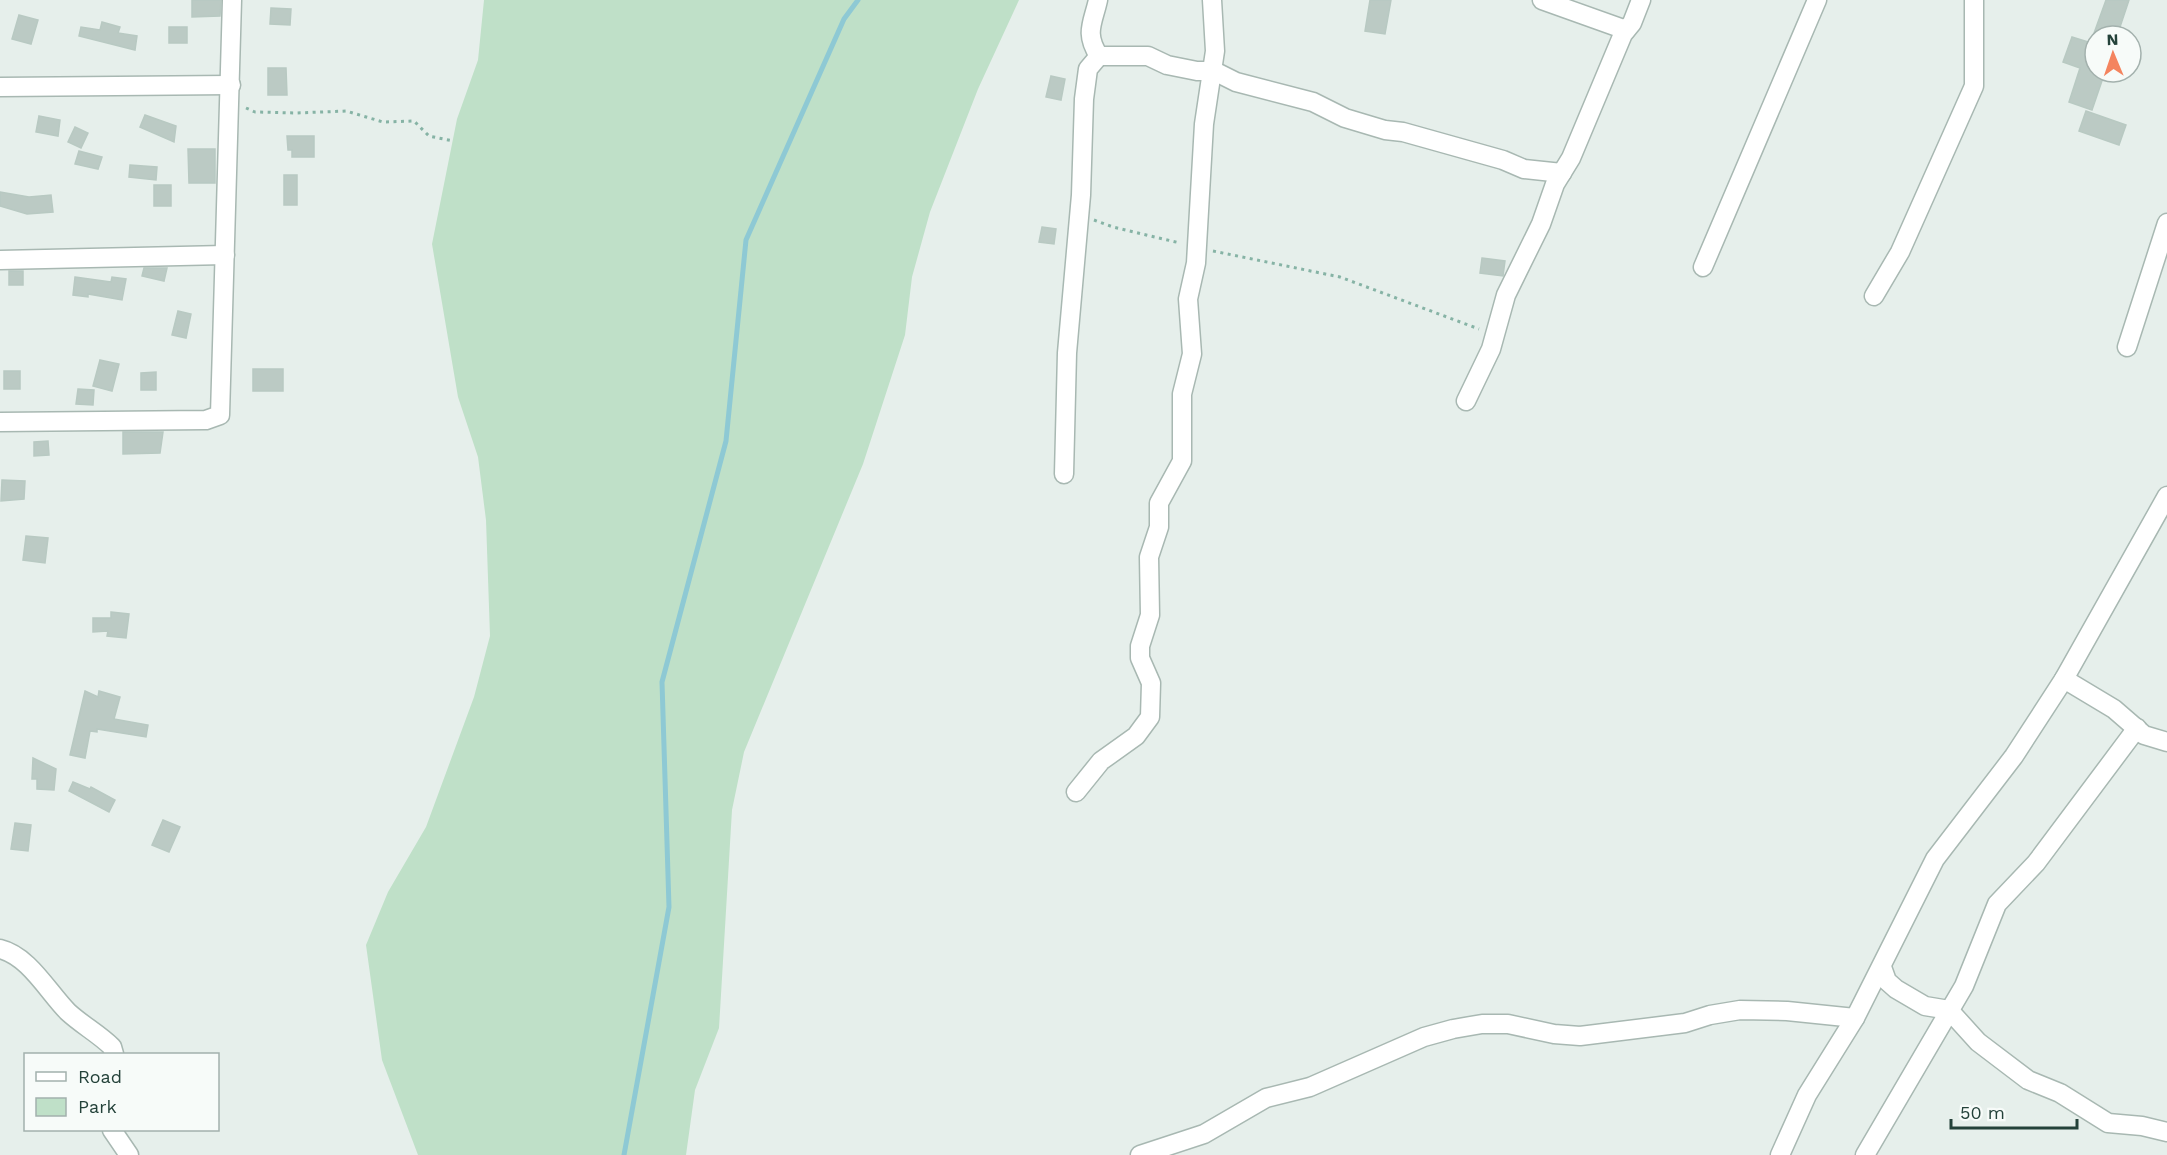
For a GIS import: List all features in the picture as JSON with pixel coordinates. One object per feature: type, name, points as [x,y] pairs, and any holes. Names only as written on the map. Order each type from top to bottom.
[{"type":"street","points":[[0,422],[206,420],[220,415],[232,0]]},
{"type":"street","points":[[1098,0],[1091,17],[1090,43],[1099,56]]},
{"type":"street","points":[[1076,792],[1101,761],[1136,736],[1150,717],[1150,683],[1140,658],[1140,646],[1150,615],[1149,557],[1159,527],[1159,503],[1163,490],[1176,476],[1182,461],[1182,394],[1192,354],[1188,299],[1197,248],[1204,124],[1214,71],[1212,0]]},
{"type":"street","points":[[1542,0],[1626,30]]},
{"type":"street","points":[[1466,401],[1495,335],[1506,295],[1541,224],[1641,0]]},
{"type":"street","points":[[1703,267],[1817,0]]},
{"type":"street","points":[[1874,296],[1900,252],[1974,86],[1974,0]]},
{"type":"street","points":[[1064,474],[1067,353],[1079,214],[1084,99],[1088,69],[1099,56],[1148,56],[1167,65],[1197,71],[1214,71],[1236,82],[1313,102],[1345,118],[1385,130],[1403,132],[1503,160],[1524,169],[1562,173]]},
{"type":"street","points":[[0,87],[231,94]]},
{"type":"street","points":[[2127,347],[2167,223]]},
{"type":"street","points":[[0,260],[225,255]]},
{"type":"street","points":[[1780,1155],[1808,1095],[1855,1018],[1882,967],[1935,859],[2014,756],[2064,679],[2109,597],[2160,527],[2167,496]]},
{"type":"street","points":[[2064,679],[2114,710],[2153,740],[2167,742]]},
{"type":"street","points":[[1865,1155],[1964,986],[1997,904],[2036,862],[2137,728]]},
{"type":"street","points":[[0,949],[8,951],[26,964],[70,1013],[112,1047],[114,1053]]},
{"type":"street","points":[[1882,967],[1887,981],[1896,989],[1925,1006],[1949,1010],[1978,1042],[2028,1080],[2060,1093],[2108,1123],[2142,1126],[2167,1132]]},
{"type":"street","points":[[1140,1155],[1204,1134],[1266,1098],[1310,1087],[1424,1037],[1453,1029],[1482,1024],[1508,1024],[1554,1034],[1580,1035],[1685,1023],[1710,1015],[1740,1010],[1786,1011],[1855,1018]]},
{"type":"street","points":[[113,1131],[129,1155]]},
{"type":"path","points":[[231,94],[255,112],[346,111],[383,122],[414,121],[429,136],[453,141]]},
{"type":"path","points":[[1079,214],[1113,227],[1197,248],[1340,278],[1495,335]]},
{"type":"green space","points":[[484,0],[1019,0],[978,89],[930,212],[912,277],[905,335],[863,464],[744,752],[732,810],[719,1028],[695,1090],[686,1155],[418,1155],[382,1060],[366,945],[388,892],[426,827],[474,697],[490,636],[486,520],[478,457],[458,397],[432,244],[457,119],[478,60]]},
{"type":"building","points":[[192,0],[221,0],[220,16],[192,17]]},
{"type":"building","points":[[1370,0],[1391,0],[1385,34],[1365,31]]},
{"type":"building","points":[[2106,0],[2129,0],[2121,24],[2097,24]]},
{"type":"building","points":[[271,8],[291,9],[290,25],[270,24]]},
{"type":"building","points":[[19,15],[38,20],[31,44],[12,39]]},
{"type":"building","points":[[102,22],[120,27],[118,33],[137,36],[135,50],[79,36],[81,27],[100,30]]},
{"type":"building","points":[[169,27],[187,27],[187,43],[169,43]]},
{"type":"building","points":[[2072,37],[2083,40],[2083,84],[2101,84],[2092,110],[2069,102],[2080,68],[2063,62]]},
{"type":"building","points":[[268,68],[286,68],[287,95],[268,95]]},
{"type":"building","points":[[1051,76],[1065,79],[1061,100],[1046,97]]},
{"type":"building","points":[[2086,111],[2126,125],[2119,145],[2079,131]]},
{"type":"building","points":[[145,115],[176,126],[174,142],[140,127]]},
{"type":"building","points":[[39,116],[60,120],[58,136],[36,132]]},
{"type":"building","points":[[75,127],[88,133],[81,148],[68,142]]},
{"type":"building","points":[[287,136],[314,136],[314,157],[292,157],[292,150],[288,150]]},
{"type":"building","points":[[188,149],[215,149],[215,183],[189,183]]},
{"type":"building","points":[[79,151],[102,157],[98,169],[75,164]]},
{"type":"building","points":[[130,165],[157,167],[156,180],[129,177]]},
{"type":"building","points":[[284,175],[297,175],[297,205],[284,205]]},
{"type":"building","points":[[154,185],[171,185],[171,206],[154,206]]},
{"type":"building","points":[[0,192],[29,197],[51,195],[53,212],[27,214],[0,206]]},
{"type":"building","points":[[1042,227],[1056,229],[1054,244],[1039,242]]},
{"type":"building","points":[[1482,258],[1505,261],[1503,276],[1480,273]]},
{"type":"building","points":[[144,268],[167,268],[164,281],[142,276]]},
{"type":"building","points":[[9,271],[23,271],[23,285],[9,285]]},
{"type":"building","points":[[75,277],[111,282],[112,277],[126,279],[122,300],[88,294],[88,297],[73,295]]},
{"type":"building","points":[[178,311],[191,314],[186,338],[172,335]]},
{"type":"building","points":[[100,360],[119,364],[112,391],[93,386]]},
{"type":"building","points":[[253,369],[283,369],[283,391],[253,391]]},
{"type":"building","points":[[4,371],[20,371],[20,389],[4,389]]},
{"type":"building","points":[[156,372],[156,390],[141,390],[141,373]]},
{"type":"building","points":[[78,389],[94,390],[93,405],[76,404]]},
{"type":"building","points":[[123,432],[163,432],[160,453],[123,454]]},
{"type":"building","points":[[48,441],[49,455],[34,456],[34,442]]},
{"type":"building","points":[[2,480],[25,481],[24,499],[1,501]]},
{"type":"building","points":[[26,536],[48,538],[45,563],[23,560]]},
{"type":"building","points":[[111,612],[129,614],[126,638],[107,636],[108,631],[93,632],[93,618],[111,618]]},
{"type":"building","points":[[85,691],[98,697],[99,691],[120,697],[114,719],[148,725],[146,737],[97,729],[97,732],[90,731],[85,758],[70,755]]},
{"type":"building","points":[[33,758],[56,769],[54,790],[37,789],[37,779],[32,779]]},
{"type":"building","points":[[73,782],[90,789],[91,787],[115,800],[109,812],[69,791]]},
{"type":"building","points":[[163,820],[180,827],[169,852],[152,845]]},
{"type":"building","points":[[15,823],[31,825],[28,851],[11,849]]},
{"type":"waterway","points":[[624,1155],[669,907],[662,682],[726,441],[746,240],[844,19],[858,0]]}]
